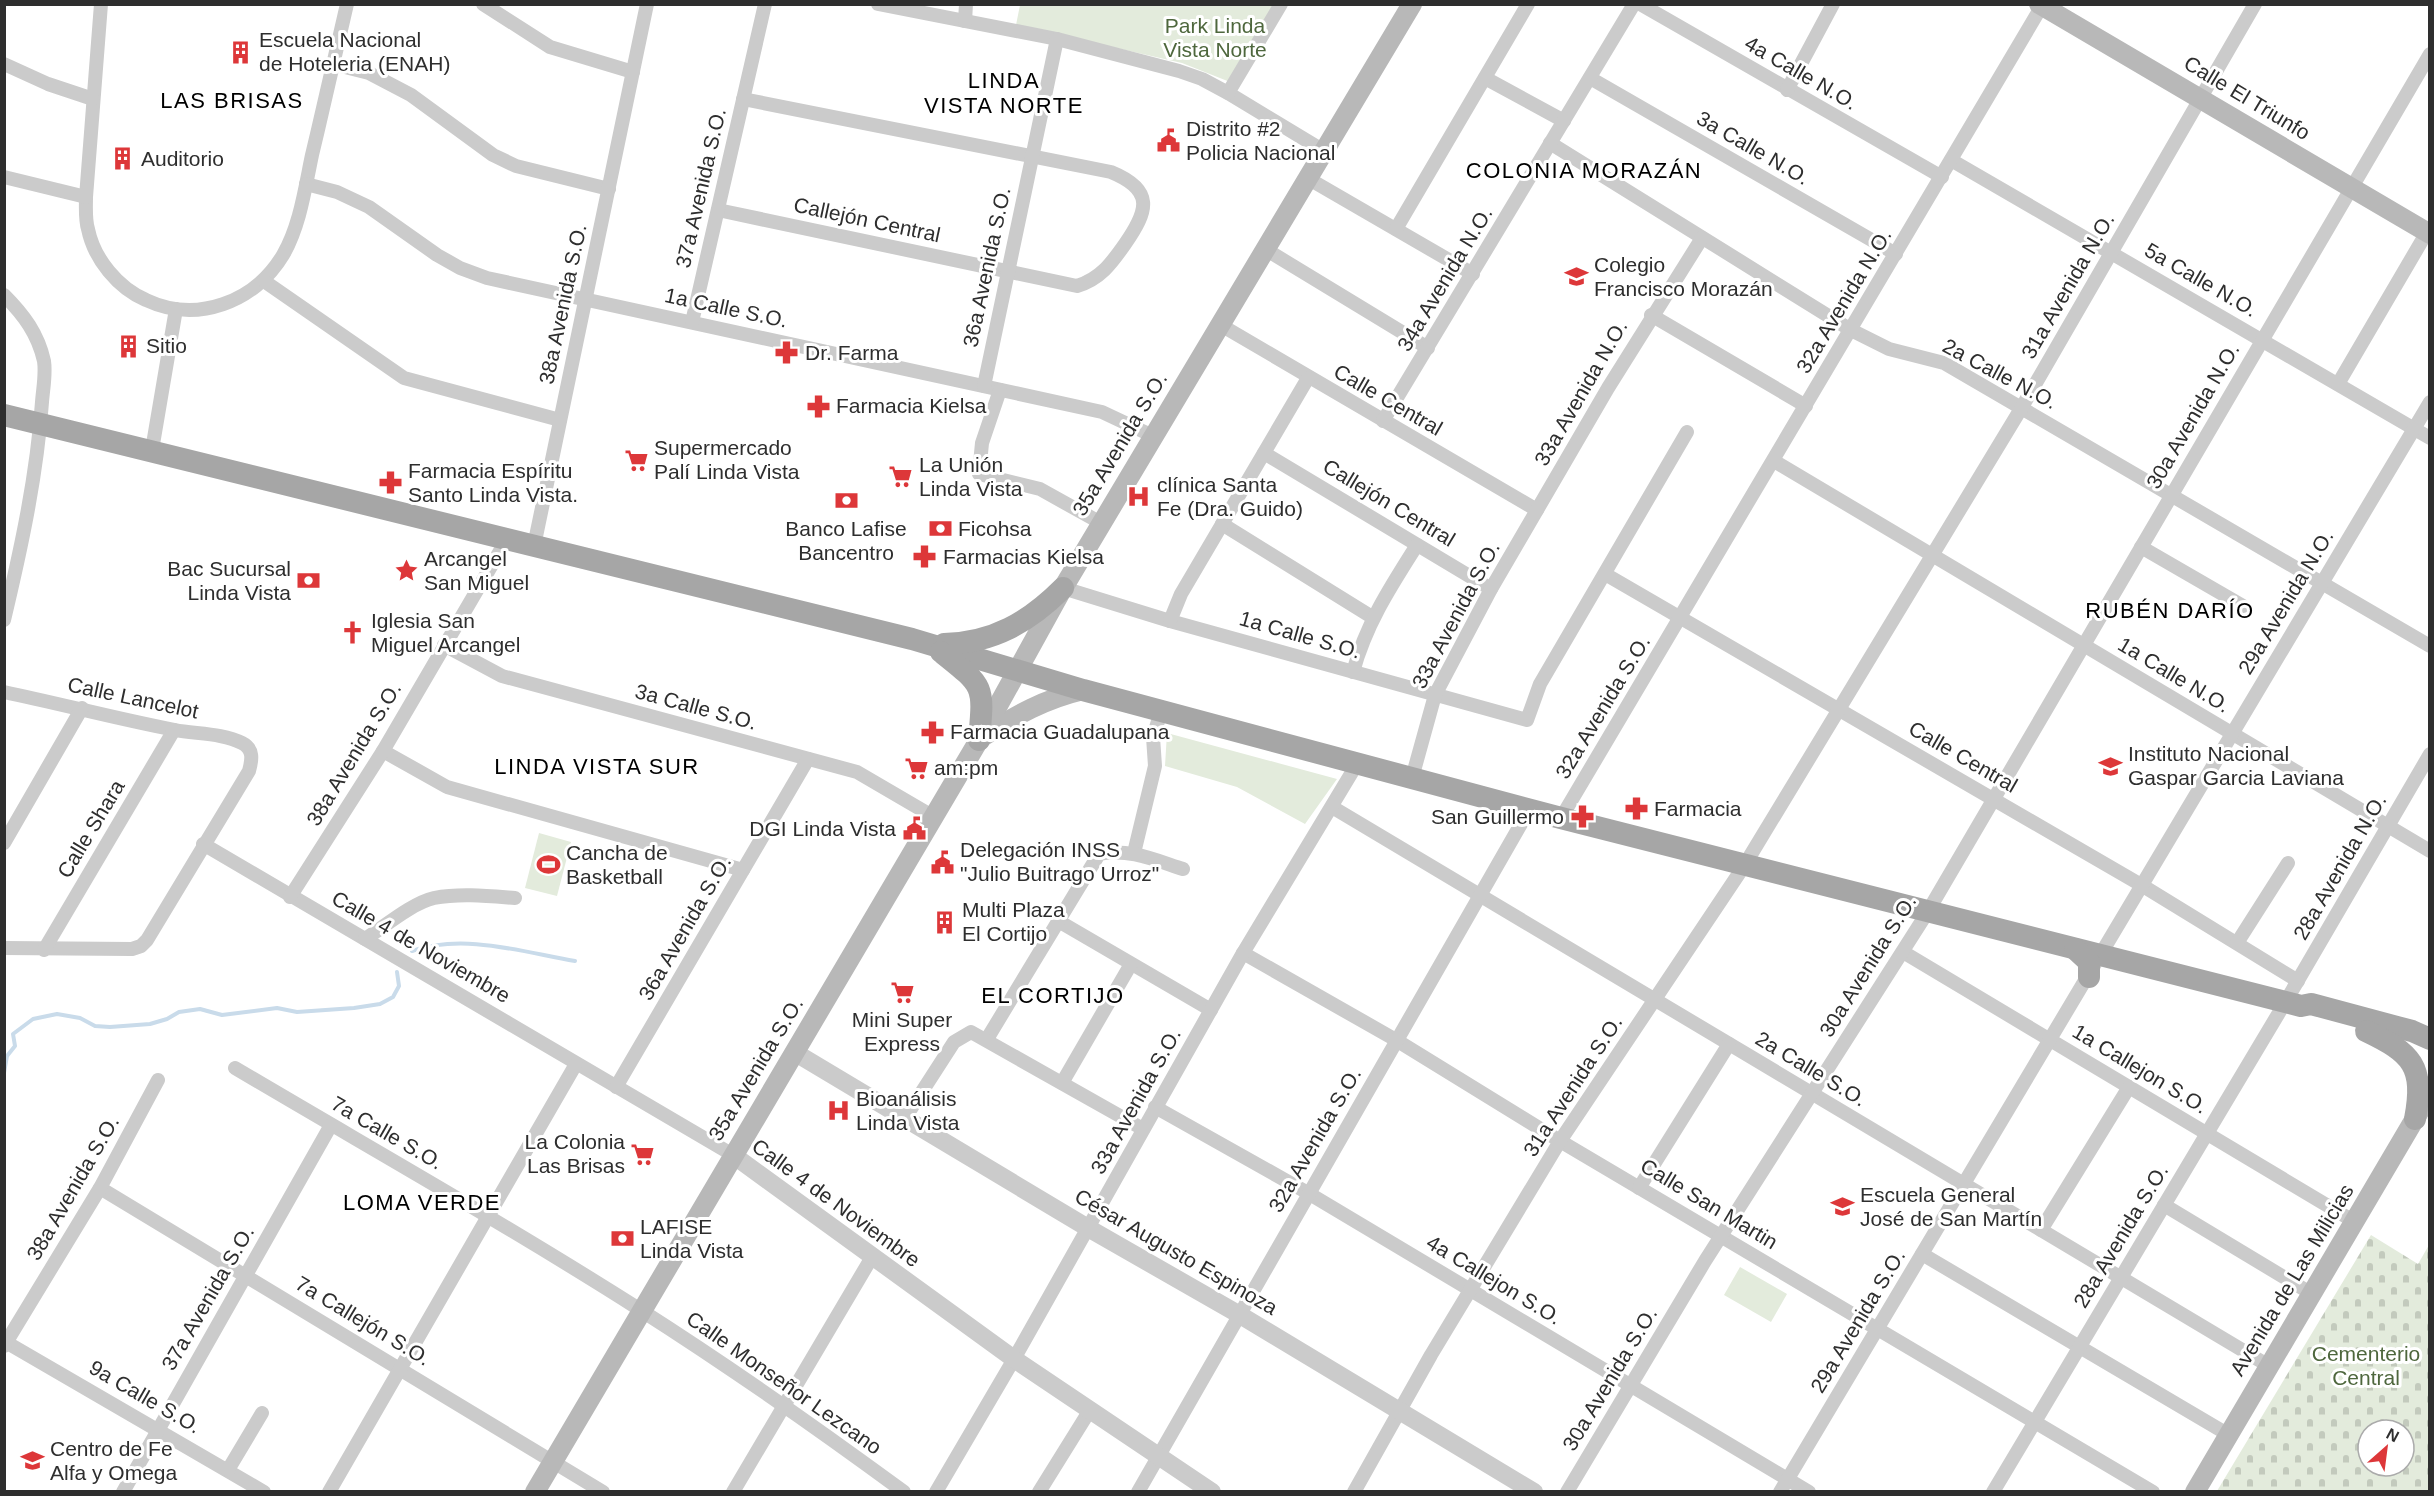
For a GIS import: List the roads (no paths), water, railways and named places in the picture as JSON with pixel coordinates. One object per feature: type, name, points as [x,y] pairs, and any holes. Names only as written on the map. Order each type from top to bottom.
[{"type":"main road","name":"35a Avenida S.O.","points":[[535,1491],[934,817],[1101,523],[1412,4]]},
{"type":"main road","name":"Calle El Triunfo","points":[[2041,5],[2428,233]]},
{"type":"main road","points":[[4,415],[931,644],[1161,712],[1529,810],[1927,913],[2294,1004],[2311,1004],[2412,1031],[2430,1039]]},
{"type":"main road","points":[[931,644],[967,644],[995,636],[1021,624],[1063,588]]},
{"type":"main road","points":[[931,644],[974,678],[981,689],[983,699],[979,740]]},
{"type":"main road","points":[[979,740],[1019,713],[1041,702],[1083,690]]},
{"type":"main road","points":[[2075,949],[2089,962],[2089,976]]},
{"type":"main road","points":[[2294,1004],[2308,1015],[2408,1043],[2430,1039]]},
{"type":"main road","points":[[2366,1031],[2399,1049],[2410,1059],[2418,1073],[2419,1096],[2415,1119]]},
{"type":"main road","name":"Avenida de Las Milicias","points":[[2195,1491],[2430,1093]]},
{"type":"street","points":[[101,4],[86,197],[91,238],[99,258],[119,283],[146,300],[176,309],[199,310],[222,305],[244,296],[264,281],[283,254],[294,230],[306,184],[347,4]]},
{"type":"street","points":[[483,4],[549,47],[633,72]]},
{"type":"street","name":"38a Avenida S.O.","points":[[534,546],[647,4]]},
{"type":"street","name":"37a Avenida S.O.","points":[[692,322],[765,4]]},
{"type":"street","points":[[879,4],[1057,39],[1179,71],[1202,79],[1228,93],[1324,151]]},
{"type":"street","points":[[965,21],[966,4]]},
{"type":"street","points":[[1228,93],[1281,4]]},
{"type":"street","points":[[1396,229],[1528,4]]},
{"type":"street","name":"34a Avenida N.O.","points":[[1383,421],[1634,4]]},
{"type":"street","name":"4a Calle N.O.","points":[[1640,4],[1942,177]]},
{"type":"street","points":[[1787,90],[1831,8],[1816,4]]},
{"type":"street","name":"31a Avenida N.O.","points":[[1839,710],[2022,407],[2255,4]]},
{"type":"street","name":"32a Avenida N.O.","points":[[1681,618],[2041,5]]},
{"type":"street","name":"36a Avenida S.O.","points":[[984,386],[1057,39]]},
{"type":"street","name":"30a Avenida N.O.","points":[[1993,799],[2430,54]]},
{"type":"street","points":[[4,64],[48,84],[93,99]]},
{"type":"street","points":[[333,64],[369,73],[411,95],[493,155],[516,166],[609,189]]},
{"type":"street","points":[[1485,78],[1564,121]]},
{"type":"street","name":"3a Calle N.O.","points":[[1590,78],[1896,254]]},
{"type":"street","points":[[743,99],[1031,156]]},
{"type":"street","name":"2a Calle N.O.","points":[[1550,144],[1851,330],[1889,349],[1944,363],[2430,646]]},
{"type":"street","name":"Callejón Central","points":[[718,210],[1077,286],[1092,281],[1106,270],[1140,222],[1145,207],[1139,189],[1129,180],[1112,172],[1031,156]]},
{"type":"street","name":"5a Calle N.O.","points":[[1951,160],[2430,438]]},
{"type":"street","points":[[4,177],[86,197]]},
{"type":"street","points":[[1309,179],[1473,274]]},
{"type":"street","name":"1a Calle S.O.","points":[[306,184],[337,192],[369,207],[460,268],[487,278],[1102,412],[1153,436]]},
{"type":"street","points":[[2338,384],[2428,233]]},
{"type":"street","name":"33a Avenida N.O.","points":[[1537,510],[1651,315],[1702,238]]},
{"type":"street","points":[[1265,249],[1428,348]]},
{"type":"street","points":[[264,281],[404,378],[560,420]]},
{"type":"street","points":[[4,296],[21,312],[37,336],[44,364],[40,423],[18,559],[4,620]]},
{"type":"street","points":[[152,450],[176,309]]},
{"type":"street","points":[[1651,315],[1806,406]]},
{"type":"street","name":"Calle Central","points":[[1219,324],[1537,510]]},
{"type":"street","points":[[1170,621],[1180,594],[1308,378]]},
{"type":"street","points":[[1000,390],[982,442],[979,474],[1040,489],[1101,523]]},
{"type":"street","name":"29a Avenida N.O.","points":[[2102,956],[2430,402]]},
{"type":"street","points":[[1605,574],[1687,432]]},
{"type":"street","name":"Callejón Central","points":[[1264,453],[1491,590]]},
{"type":"street","name":"1a Calle N.O.","points":[[1774,461],[2430,851]]},
{"type":"street","name":"33a Avenida S.O.","points":[[1412,778],[1435,695],[1537,510]]},
{"type":"street","points":[[1222,524],[1372,617]]},
{"type":"street","name":"38a Avenida S.O.","points":[[290,897],[383,751],[507,539]]},
{"type":"street","points":[[1353,672],[1360,644],[1372,617],[1417,545]]},
{"type":"street","points":[[2141,547],[2243,606]]},
{"type":"street","name":"1a Calle S.O.","points":[[1063,588],[1170,621],[1527,720],[1540,684],[1605,574]]},
{"type":"street","name":"Calle Central","points":[[1605,574],[2143,886],[2298,981]]},
{"type":"street","name":"32a Avenida S.O.","points":[[1561,818],[1681,618]]},
{"type":"street","name":"3a Calle S.O.","points":[[444,645],[502,676],[856,772],[934,817]]},
{"type":"street","name":"Calle Lancelot","points":[[4,692],[243,744],[250,750],[249,771],[203,844]]},
{"type":"street","points":[[4,843],[82,708]]},
{"type":"street","name":"31a Avenida S.O.","points":[[1354,1491],[1470,1290],[1560,1141],[1744,866],[1839,710]]},
{"type":"street","points":[[1134,853],[1155,766],[1153,738],[1161,712]]},
{"type":"street","name":"Calle Shara","points":[[44,950],[174,730]]},
{"type":"street","points":[[383,751],[447,787],[743,870]]},
{"type":"street","name":"28a Avenida N.O.","points":[[2294,1004],[2298,981],[2430,754]]},
{"type":"street","name":"36a Avenida S.O.","points":[[616,1087],[808,759]]},
{"type":"street","name":"33a Avenida S.O.","points":[[936,1491],[1014,1359],[1244,953],[1357,764]]},
{"type":"street","name":"30a Avenida S.O.","points":[[1567,1491],[1721,1236],[1903,952],[1993,799]]},
{"type":"street","name":"2a Calle S.O.","points":[[1332,807],[2269,1366]]},
{"type":"street","name":"32a Avenida S.O.","points":[[1138,1491],[1529,810]]},
{"type":"street","points":[[4,948],[132,949],[141,946],[147,940],[203,844]]},
{"type":"street","name":"Calle 4 de Noviembre","points":[[203,844],[733,1155],[1014,1359],[1212,1491]]},
{"type":"street","points":[[987,1040],[1099,854],[1116,851],[1134,853],[1184,869]]},
{"type":"street","points":[[2237,943],[2288,863]]},
{"type":"street","points":[[365,939],[398,917],[433,898],[476,896],[515,898]]},
{"type":"street","points":[[1060,922],[1211,1010]]},
{"type":"street","name":"1a Callejon S.O.","points":[[1903,952],[2355,1222]]},
{"type":"street","name":"Calle San Martin","points":[[1244,953],[1396,1040],[1560,1141],[2153,1491]]},
{"type":"street","name":"29a Avenida S.O.","points":[[1784,1485],[2102,956]]},
{"type":"street","points":[[1062,1083],[1131,963]]},
{"type":"street","name":"28a Avenida S.O.","points":[[1993,1491],[2207,1134],[2294,1004]]},
{"type":"street","points":[[904,1118],[954,1042],[970,1032],[1143,1129]]},
{"type":"street","points":[[1640,1188],[1729,1044]]},
{"type":"street","name":"César Augusto Espinoza","points":[[794,1052],[1088,1228],[1240,1314],[1534,1491]]},
{"type":"street","points":[[329,1491],[576,1064]]},
{"type":"street","name":"7a Calle S.O.","points":[[235,1068],[488,1216],[641,1310]]},
{"type":"street","name":"38a Avenida S.O.","points":[[5,1343],[100,1188],[158,1080]]},
{"type":"street","points":[[2041,1230],[2128,1087]]},
{"type":"street","name":"4a Callejon S.O.","points":[[1155,1107],[1308,1193],[1470,1290],[1629,1386],[1784,1485],[1809,1491]]},
{"type":"street","name":"37a Avenida S.O.","points":[[123,1491],[331,1125]]},
{"type":"street","name":"7a Callejón S.O.","points":[[100,1188],[603,1491]]},
{"type":"street","points":[[2164,1205],[2312,1294]]},
{"type":"street","points":[[1922,1254],[2229,1435]]},
{"type":"street","points":[[733,1491],[872,1257]]},
{"type":"street","name":"Calle Monseñor Lezcano","points":[[641,1310],[784,1404],[904,1491]]},
{"type":"street","name":"9a Calle S.O.","points":[[5,1343],[158,1428],[264,1491]]},
{"type":"street","points":[[1039,1491],[1090,1410]]},
{"type":"street","points":[[228,1470],[262,1413]]},
{"type":"waterway","points":[[412,951],[432,946],[472,944],[514,949],[575,961]]},
{"type":"waterway","points":[[4,1073],[7,1056],[15,1046],[13,1034],[33,1019],[57,1014],[80,1018],[95,1026],[110,1027],[150,1024],[167,1019],[179,1012],[200,1009],[222,1015],[277,1008],[297,1012],[354,1008],[380,1004],[393,997],[399,986],[397,972]]},
{"type":"place","name":"Escuela Nacional de Hoteleria (ENAH)","points":[[241,52]]},
{"type":"place","name":"Distrito #2 Policia Nacional","points":[[1168,141]]},
{"type":"place","name":"Auditorio","points":[[123,159]]},
{"type":"place","name":"Colegio Francisco Morazán","points":[[1576,277]]},
{"type":"place","name":"Sitio","points":[[128,346]]},
{"type":"place","name":"Dr. Farma","points":[[787,353]]},
{"type":"place","name":"Farmacia Kielsa","points":[[818,406]]},
{"type":"place","name":"Supermercado Palí Linda Vista","points":[[636,460]]},
{"type":"place","name":"La Unión Linda Vista","points":[[901,477]]},
{"type":"place","name":"Farmacia Espíritu Santo Linda Vista.","points":[[390,483]]},
{"type":"place","name":"clínica Santa Fe (Dra. Guido)","points":[[1139,497]]},
{"type":"place","name":"Banco Lafise Bancentro","points":[[846,501]]},
{"type":"place","name":"Ficohsa","points":[[940,529]]},
{"type":"place","name":"Farmacias Kielsa","points":[[925,557]]},
{"type":"place","name":"Arcangel San Miguel","points":[[406,571]]},
{"type":"place","name":"Bac Sucursal Linda Vista","points":[[309,581]]},
{"type":"place","name":"Iglesia San Miguel Arcangel","points":[[353,633]]},
{"type":"place","name":"Farmacia Guadalupana","points":[[932,732]]},
{"type":"place","name":"Instituto Nacional Gaspar Garcia Laviana","points":[[2110,766]]},
{"type":"place","name":"am:pm","points":[[916,768]]},
{"type":"place","name":"Farmacia","points":[[1636,809]]},
{"type":"place","name":"San Guillermo","points":[[1582,817]]},
{"type":"place","name":"DGI Linda Vista","points":[[914,829]]},
{"type":"place","name":"Delegación INSS \"Julio Buitrago Urroz\"","points":[[942,862]]},
{"type":"place","name":"Cancha de Basketball","points":[[548,865]]},
{"type":"place","name":"Multi Plaza El Cortijo","points":[[944,922]]},
{"type":"place","name":"Mini Super Express","points":[[902,992]]},
{"type":"place","name":"Bioanálisis Linda Vista","points":[[838,1111]]},
{"type":"place","name":"La Colonia Las Brisas","points":[[643,1154]]},
{"type":"place","name":"Escuela General José de San Martín","points":[[1842,1207]]},
{"type":"place","name":"LAFISE Linda Vista","points":[[622,1239]]},
{"type":"place","name":"Centro de Fe Alfa y Omega","points":[[32,1461]]},
{"type":"district","name":"LINDA VISTA NORTE","points":[[1004,92]]},
{"type":"district","name":"LAS BRISAS","points":[[232,100]]},
{"type":"district","name":"COLONIA MORAZÁN","points":[[1584,170]]},
{"type":"district","name":"RUBÉN DARÍO","points":[[2170,610]]},
{"type":"district","name":"LINDA VISTA SUR","points":[[597,766]]},
{"type":"district","name":"EL CORTIJO","points":[[1053,995]]},
{"type":"district","name":"LOMA VERDE","points":[[422,1202]]},
{"type":"park label","name":"Park Linda Vista Norte","points":[[1215,38]]},
{"type":"park label","name":"Cementerio Central","points":[[2366,1366]]}]
